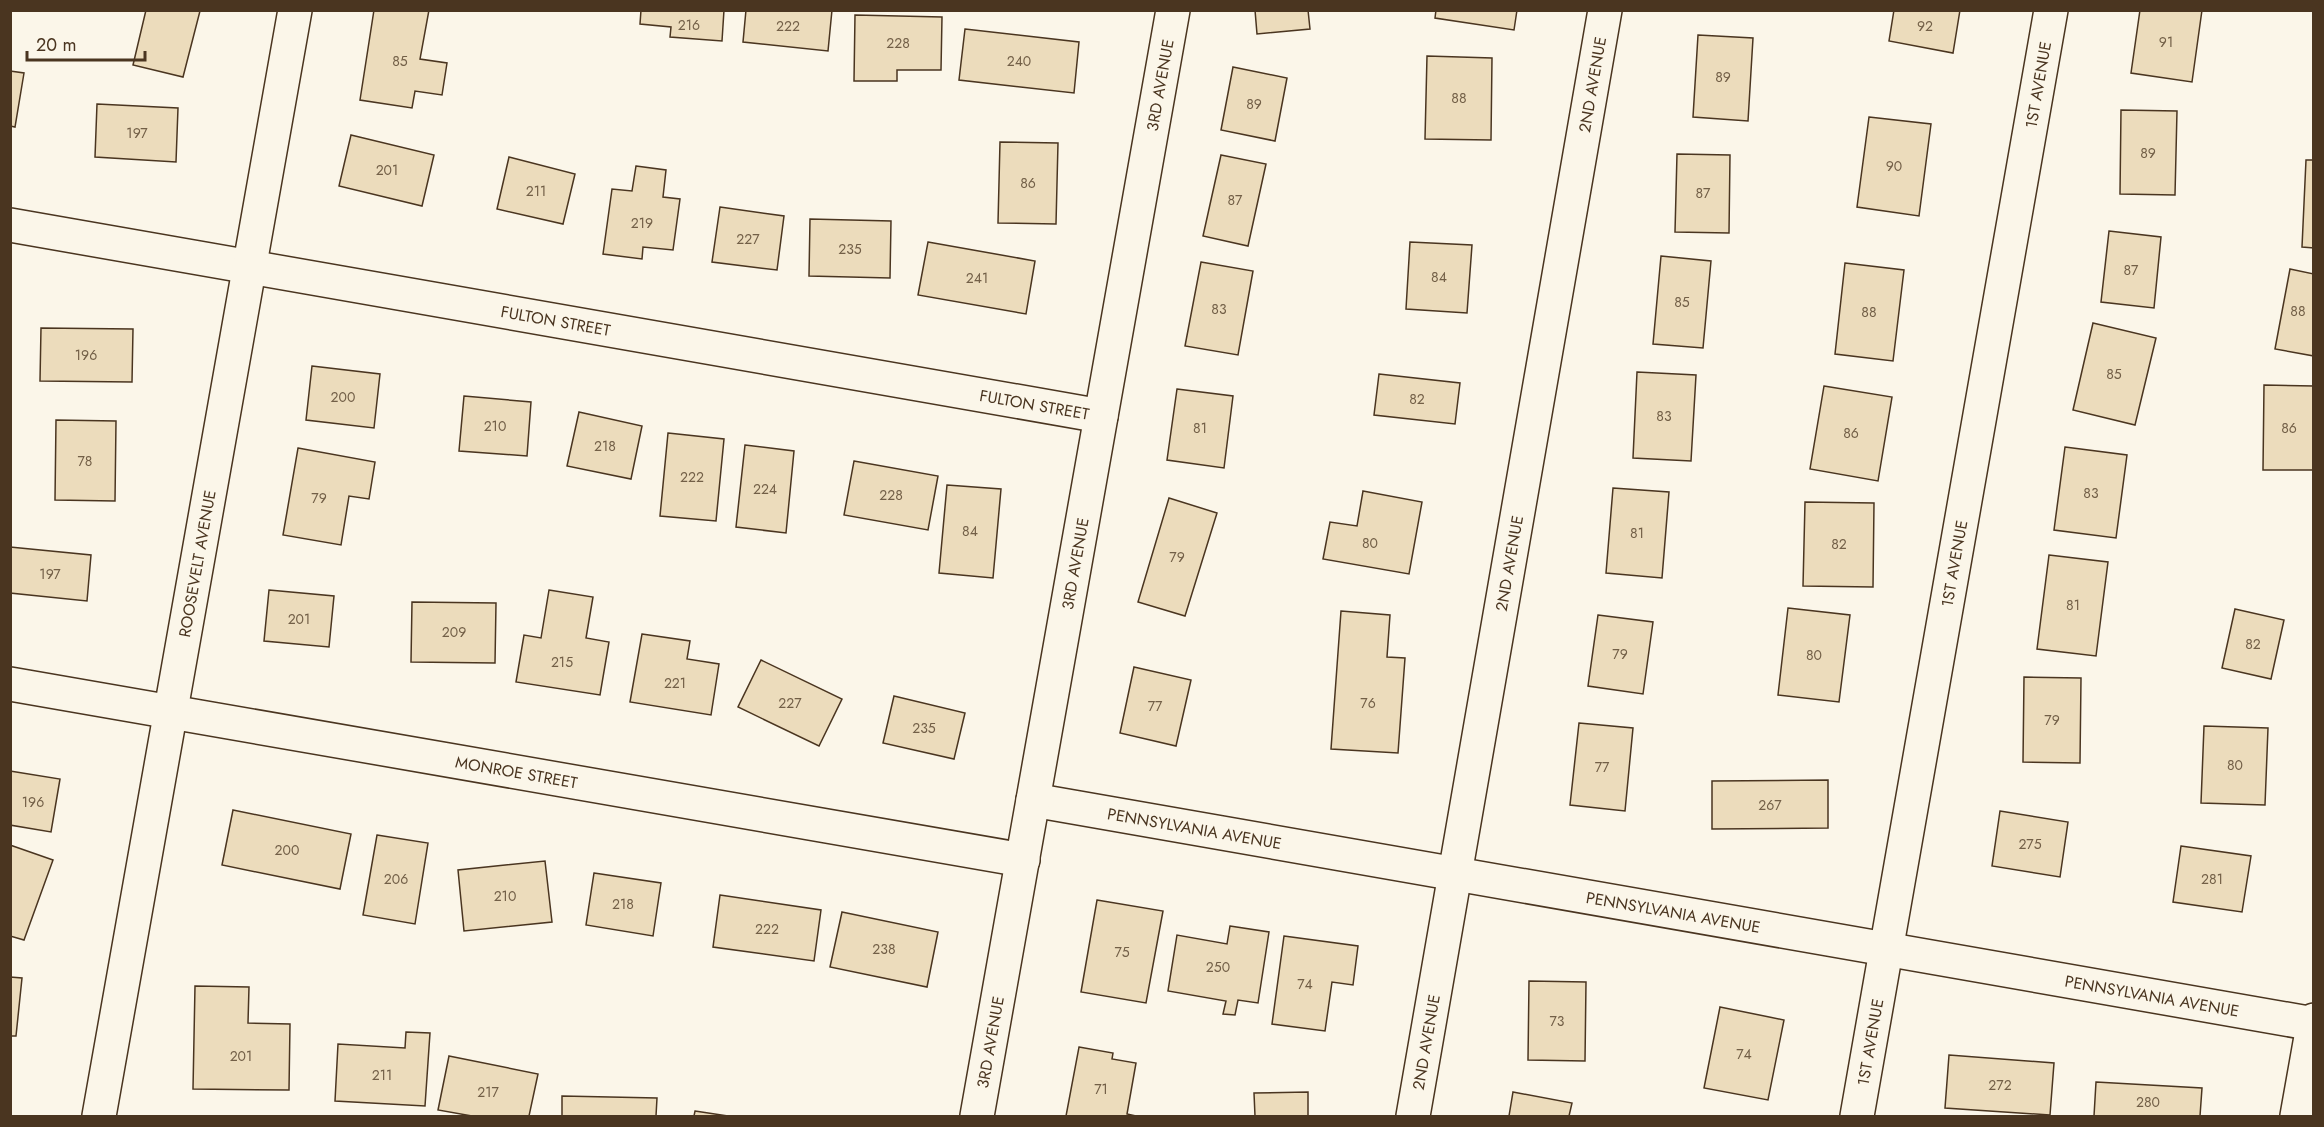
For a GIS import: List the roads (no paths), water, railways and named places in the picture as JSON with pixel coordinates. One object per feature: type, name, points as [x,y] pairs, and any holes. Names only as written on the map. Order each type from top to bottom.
[{"type":"street","name":"ROOSEVELT AVENUE","points":[[99,1116],[295,10]]},
{"type":"street","name":"3RD AVENUE","points":[[977,1116],[1173,10]]},
{"type":"street","name":"2ND AVENUE","points":[[1413,1116],[1605,10]]},
{"type":"street","name":"1ST AVENUE","points":[[1857,1116],[2051,10]]},
{"type":"street","name":"FULTON STREET","points":[[10,225],[1101,416]]},
{"type":"street","name":"MONROE STREET","points":[[10,684],[1023,860]]},
{"type":"street","name":"PENNSYLVANIA AVENUE","points":[[1033,800],[2313,1023]]},
{"type":"street","points":[[2296,1116],[2313,1023]]}]
